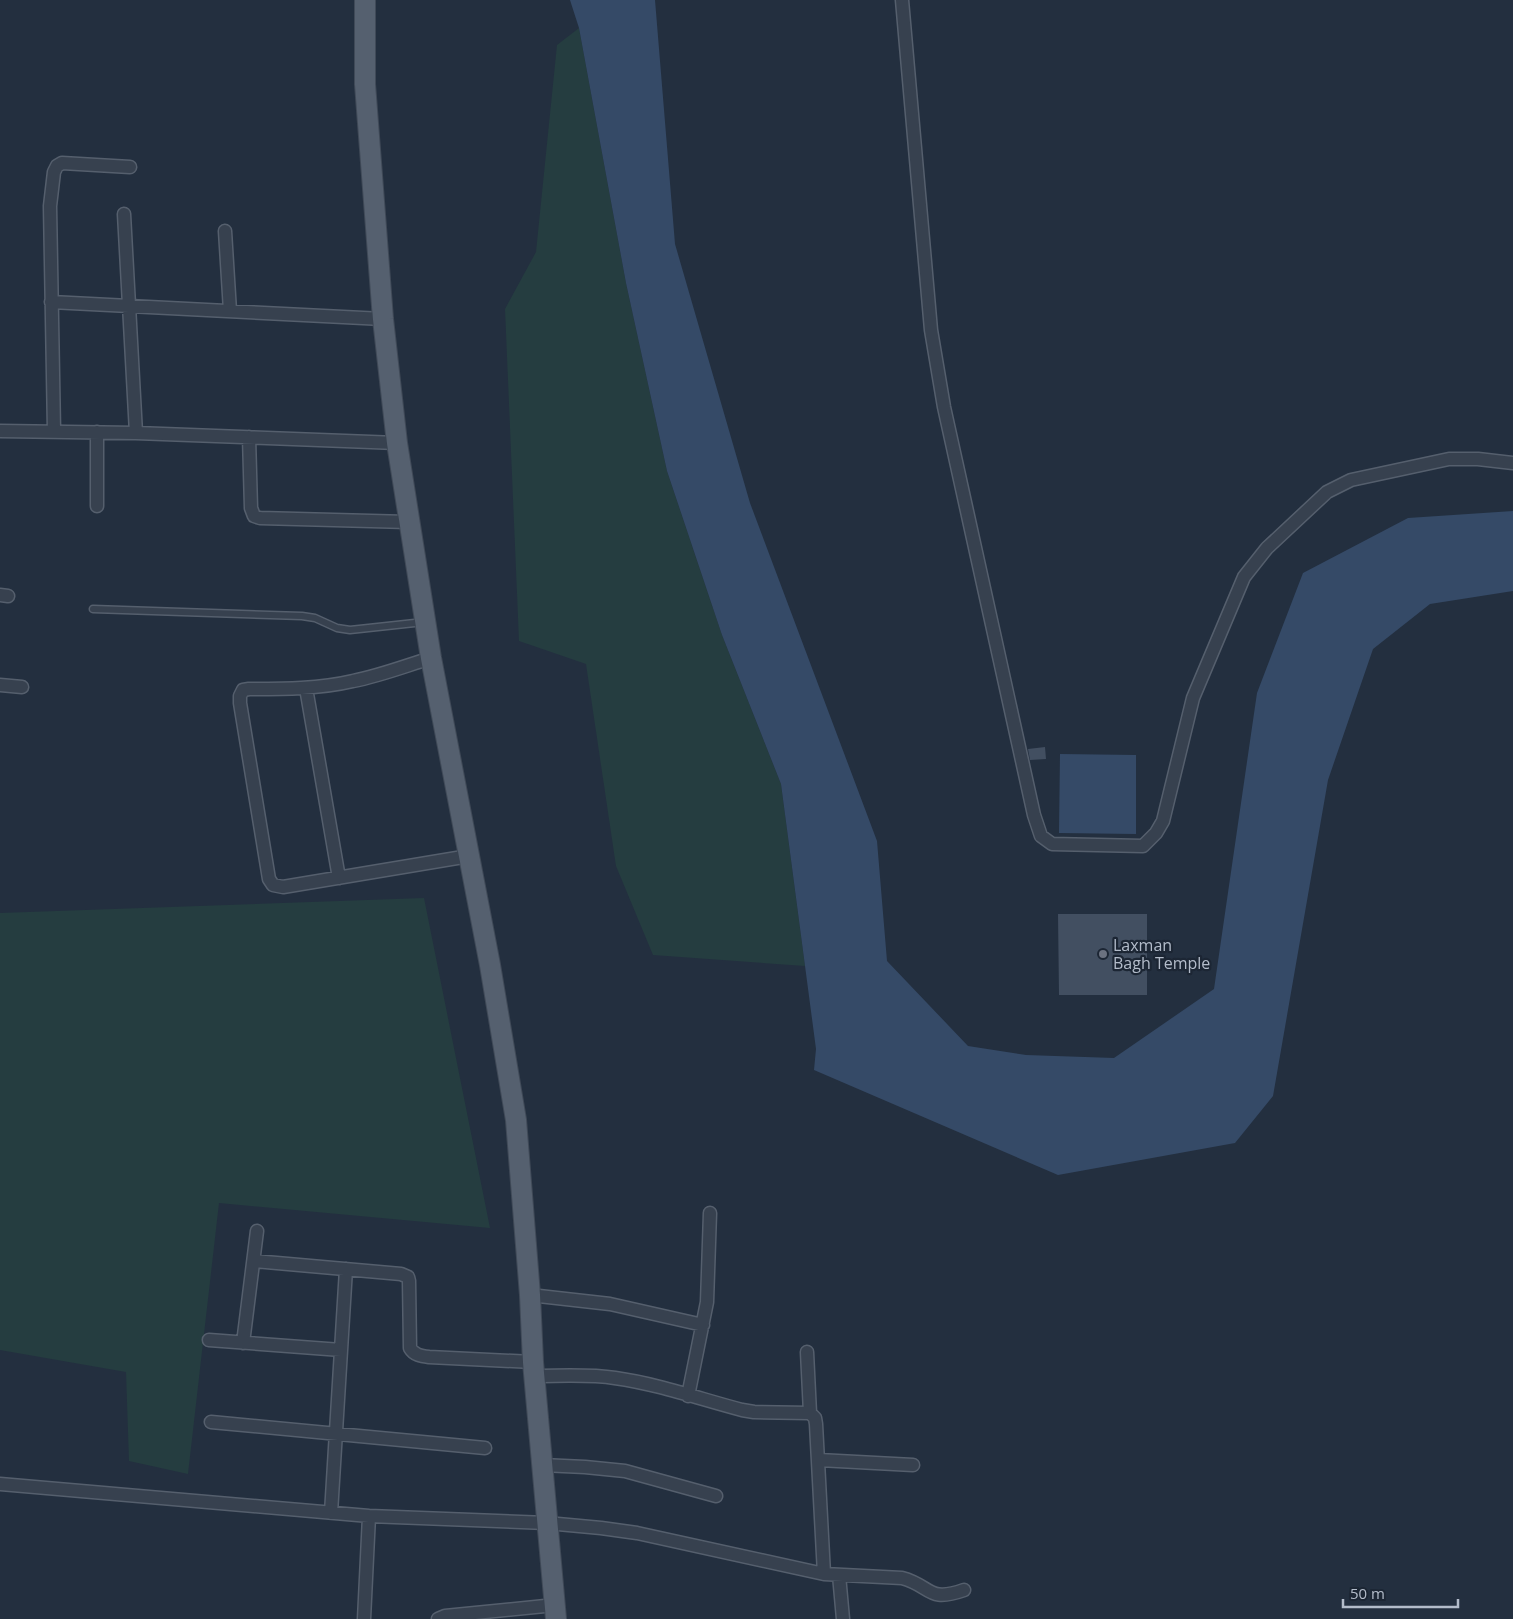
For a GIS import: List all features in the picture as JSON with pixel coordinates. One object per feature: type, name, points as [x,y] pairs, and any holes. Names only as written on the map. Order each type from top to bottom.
[{"type":"main road","points":[[365,0],[365,84],[383,319],[397,443],[431,658],[490,965],[516,1120],[534,1369],[556,1612]]},
{"type":"street","points":[[902,0],[931,330],[944,407],[1034,815],[1041,836],[1052,844],[1143,846],[1156,833],[1163,821],[1193,698],[1244,577],[1267,548],[1326,492],[1351,480],[1450,459],[1478,459],[1513,463]]},
{"type":"street","points":[[54,431],[50,206],[54,172],[57,166],[62,163],[130,167]]},
{"type":"street","points":[[124,214],[136,433]]},
{"type":"street","points":[[225,232],[230,311]]},
{"type":"street","points":[[51,302],[383,319]]},
{"type":"street","points":[[0,431],[136,433],[397,443]]},
{"type":"street","points":[[96,432],[98,506]]},
{"type":"street","points":[[249,438],[251,508],[254,516],[260,518],[408,522]]},
{"type":"street","points":[[431,658],[354,681],[306,688],[243,690],[240,696],[269,879],[273,885],[283,887],[469,856]]},
{"type":"street","points":[[0,685],[22,687]]},
{"type":"street","points":[[306,688],[339,878]]},
{"type":"street","points":[[688,1396],[703,1325],[708,1290],[710,1213]]},
{"type":"street","points":[[243,1343],[258,1231]]},
{"type":"street","points":[[254,1261],[401,1274],[408,1277],[410,1286],[410,1348],[418,1356],[614,1378],[638,1382],[754,1412],[810,1412]]},
{"type":"street","points":[[331,1513],[346,1269]]},
{"type":"street","points":[[530,1295],[610,1304],[703,1325]]},
{"type":"street","points":[[209,1340],[340,1350]]},
{"type":"street","points":[[807,1352],[810,1412],[815,1418],[819,1460],[824,1574]]},
{"type":"street","points":[[211,1422],[485,1448]]},
{"type":"street","points":[[819,1460],[913,1465]]},
{"type":"street","points":[[542,1466],[585,1466],[625,1471],[716,1496]]},
{"type":"street","points":[[0,1484],[369,1516],[547,1523],[637,1533],[824,1574],[902,1578],[933,1594],[941,1596],[964,1590]]},
{"type":"street","points":[[364,1619],[369,1516]]},
{"type":"street","points":[[839,1576],[843,1619]]},
{"type":"street","points":[[438,1619],[445,1616],[556,1612]]},
{"type":"lane","points":[[93,609],[302,616],[315,618],[337,628],[350,630],[425,622]]},
{"type":"green space","points":[[579,28],[626,283],[667,471],[722,635],[781,784],[805,966],[653,955],[616,866],[586,664],[519,641],[505,309],[536,252],[557,45]]},
{"type":"green space","points":[[424,898],[490,1228],[219,1203],[188,1474],[129,1461],[126,1372],[0,1350],[0,913]]},
{"type":"water","points":[[570,0],[655,0],[675,244],[750,503],[877,841],[887,961],[968,1046],[1026,1055],[1114,1058],[1214,989],[1257,693],[1303,573],[1408,518],[1513,511],[1513,591],[1430,604],[1373,649],[1328,780],[1273,1096],[1235,1143],[1058,1175],[814,1070],[816,1049],[781,784],[722,635],[667,471],[626,283],[579,28]]},
{"type":"water","points":[[1060,754],[1136,755],[1136,834],[1059,833]]},
{"type":"building","points":[[1045,747],[1046,759],[1030,760],[1028,749]]},
{"type":"building","name":"Laxman Bagh Temple","points":[[1058,914],[1147,914],[1147,995],[1059,995]]},
{"type":"place","name":"Laxman Bagh Temple","points":[[1103,954]]}]
